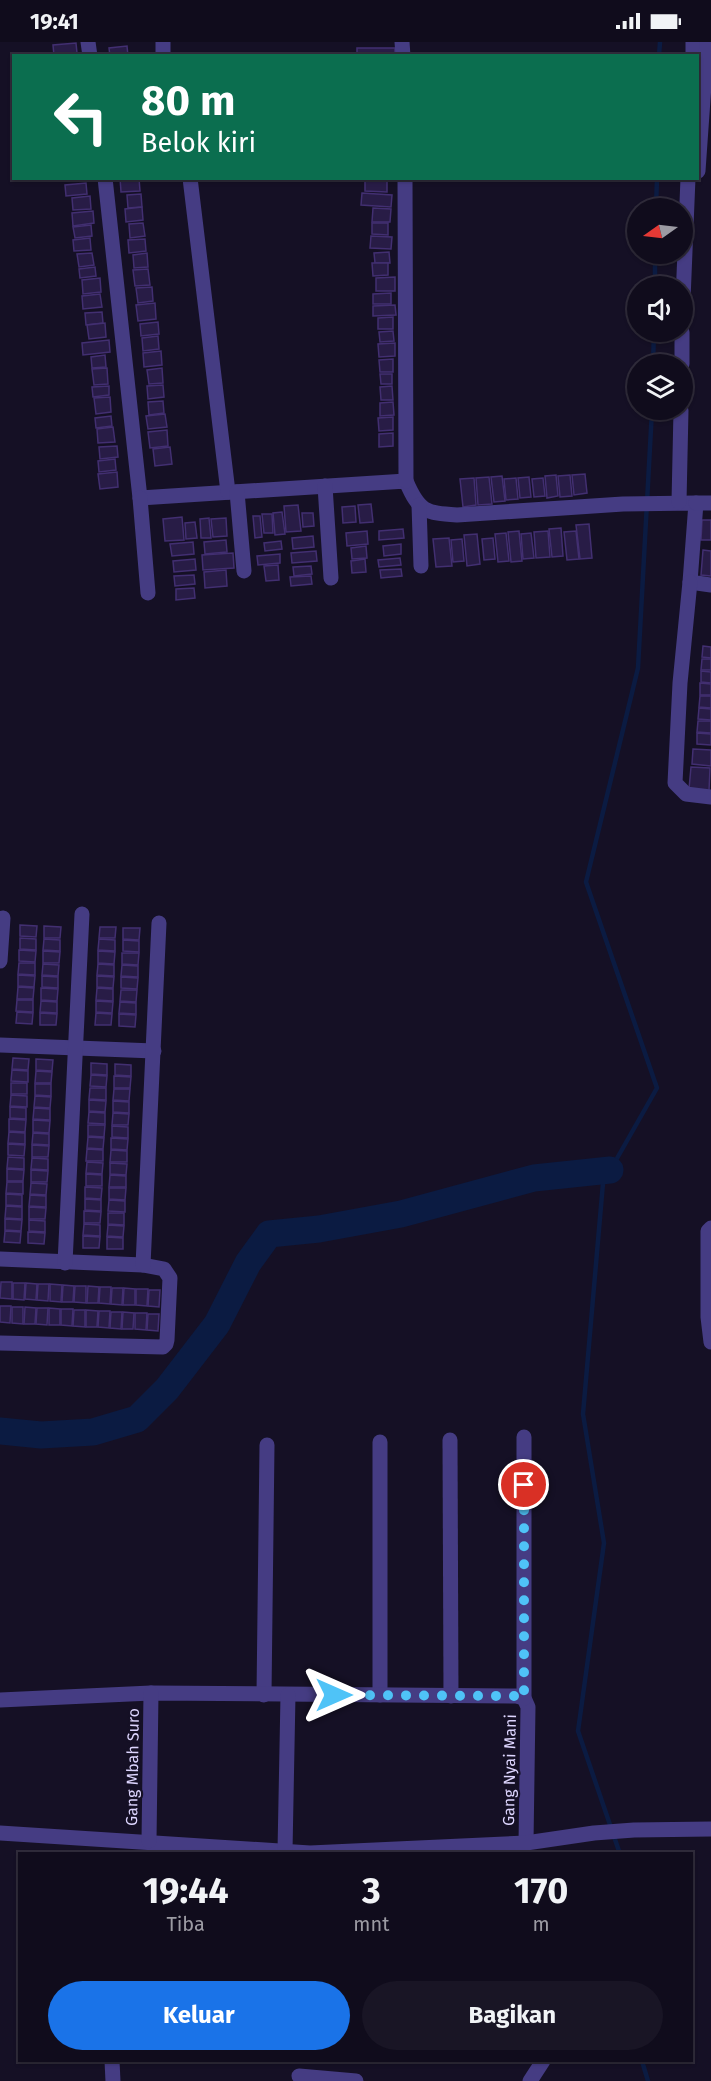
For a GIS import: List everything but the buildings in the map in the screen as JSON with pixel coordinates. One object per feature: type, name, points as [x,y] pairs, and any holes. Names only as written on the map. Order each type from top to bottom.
[{"type":"street","points":[[699,166],[706,133],[707,42]]},
{"type":"street","points":[[105,180],[140,498],[148,593]]},
{"type":"street","points":[[190,180],[244,571]]},
{"type":"street","points":[[405,180],[406,481],[419,505],[421,566]]},
{"type":"street","points":[[684,276],[688,180]]},
{"type":"street","points":[[695,195],[697,180]]},
{"type":"street","points":[[671,503],[680,420]]},
{"type":"street","points":[[140,498],[406,481]]},
{"type":"street","points":[[325,486],[331,578]]},
{"type":"street","points":[[419,505],[433,514],[458,515],[623,504],[703,503],[690,582],[680,683],[675,783],[686,794],[711,797]]},
{"type":"street","points":[[690,582],[711,585]]},
{"type":"street","points":[[65,1263],[82,914]]},
{"type":"street","points":[[0,961],[3,918]]},
{"type":"street","points":[[143,1265],[159,923]]},
{"type":"street","points":[[0,1045],[154,1051]]},
{"type":"street","points":[[711,1228],[708,1231],[708,1317],[711,1342]]},
{"type":"street","points":[[0,1259],[143,1265],[164,1269],[170,1278],[167,1340],[163,1347],[0,1343]]},
{"type":"street","name":"Gang Nyai Mani","points":[[524,1437],[524,1698],[528,1707],[526,1843]]},
{"type":"street","points":[[450,1440],[451,1696]]},
{"type":"street","points":[[380,1442],[380,1695]]},
{"type":"street","points":[[264,1695],[267,1445]]},
{"type":"street","points":[[0,1700],[151,1693],[516,1696],[524,1698]]},
{"type":"street","name":"Gang Mbah Suro","points":[[149,1841],[151,1693]]},
{"type":"street","points":[[285,1851],[288,1695]]},
{"type":"street","points":[[332,1852],[526,1843],[594,1833],[634,1830],[711,1829]]},
{"type":"street","points":[[0,1833],[81,1846],[149,1841],[298,1852]]},
{"type":"street","points":[[112,2062],[113,2081]]},
{"type":"street","points":[[530,2081],[542,2062]]},
{"type":"street","points":[[299,2073],[356,2081]]},
{"type":"waterway","points":[[659,54],[660,42]]},
{"type":"waterway","points":[[656,198],[657,180]]},
{"type":"waterway","points":[[655,264],[655,276]]},
{"type":"waterway","points":[[653,354],[654,342]]},
{"type":"waterway","points":[[619,1852],[578,1731],[604,1543],[583,1414],[603,1183],[657,1088],[586,882],[638,668],[651,420]]},
{"type":"waterway","points":[[0,1431],[41,1435],[93,1432],[137,1419],[167,1389],[217,1324],[248,1263],[269,1234],[319,1229],[401,1214],[534,1178],[610,1170]]},
{"type":"waterway","points":[[642,2062],[648,2081]]},
{"type":"route","points":[[334,1695],[516,1696],[524,1698],[524,1485]]}]
